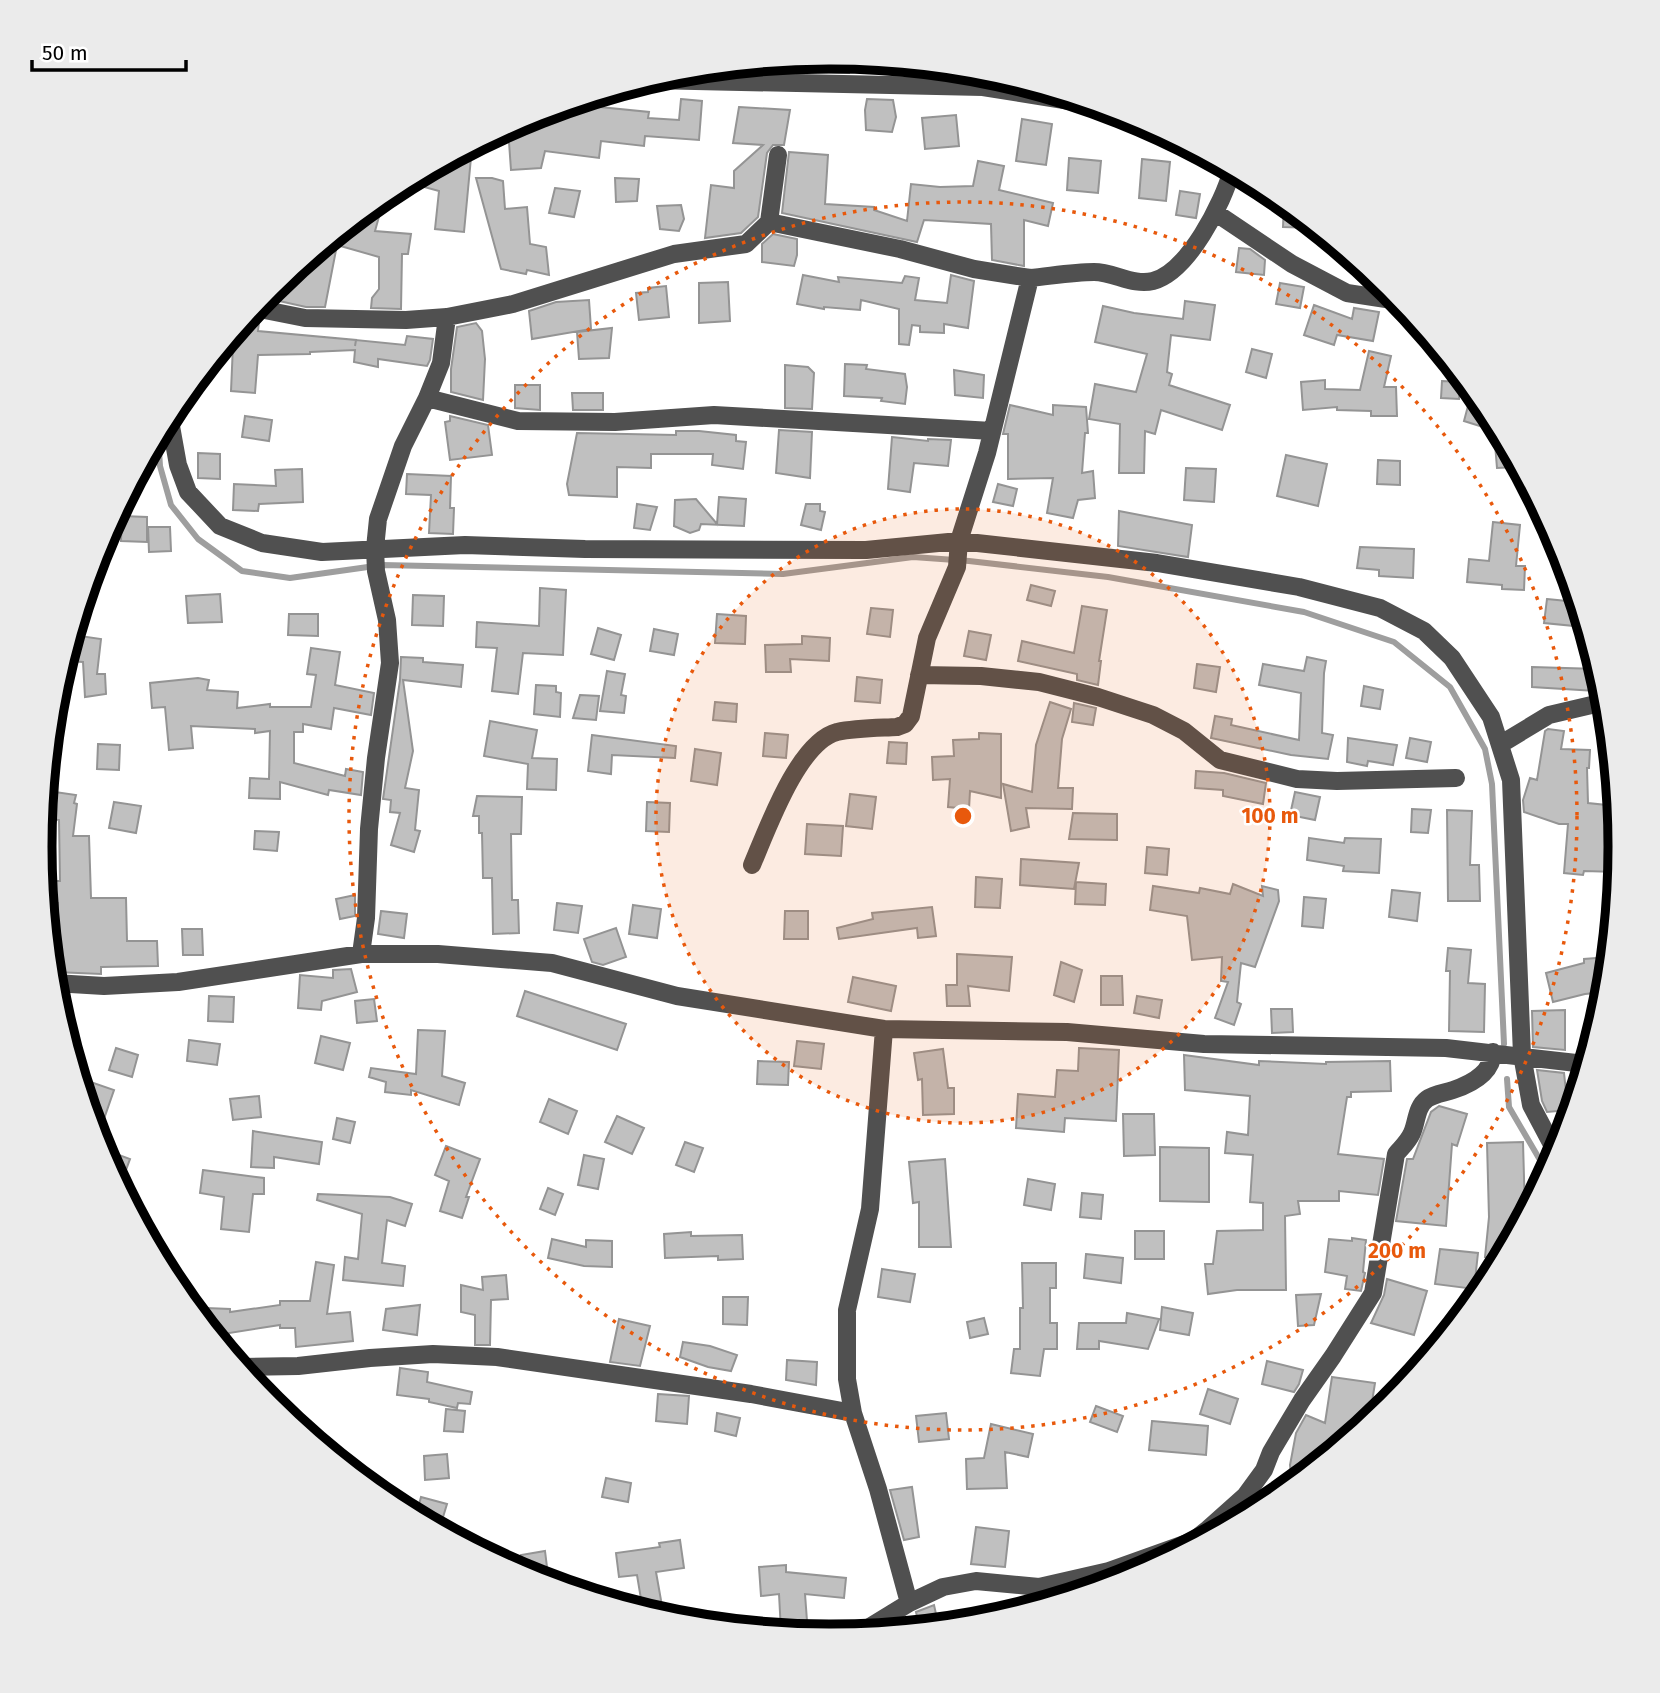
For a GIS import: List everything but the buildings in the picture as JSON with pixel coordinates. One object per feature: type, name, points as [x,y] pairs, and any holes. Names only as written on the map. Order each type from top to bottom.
[{"type":"street","points":[[704,80],[956,80]]},
{"type":"street","points":[[267,310],[304,318],[406,320],[447,317],[513,304],[674,254],[746,244],[769,222],[778,155]]},
{"type":"street","points":[[769,222],[900,249],[974,269],[1030,278],[1097,271],[1137,281],[1152,281],[1163,276],[1185,258],[1216,213],[1229,179]]},
{"type":"street","points":[[1216,213],[1292,264],[1347,293],[1381,298]]},
{"type":"street","points":[[752,865],[787,785],[798,766],[820,743],[835,732],[905,724],[911,716],[927,638],[958,553],[1030,278]]},
{"type":"street","points":[[362,954],[369,829],[390,663],[387,620],[376,559],[378,519],[403,446],[441,363],[447,317]]},
{"type":"street","points":[[427,398],[519,421],[615,422],[714,415],[992,431]]},
{"type":"street","points":[[172,434],[178,465],[188,492],[220,526],[262,542],[322,552],[376,559],[465,545],[585,549],[866,550],[1157,563],[1299,587],[1380,608],[1424,631],[1452,658],[1492,717],[1502,744],[1511,780],[1522,1055],[1531,1105],[1550,1140]]},
{"type":"street","points":[[919,675],[981,676],[1040,682],[1098,697],[1153,715],[1184,731],[1220,760],[1297,779],[1456,778]]},
{"type":"street","points":[[1502,744],[1549,715],[1594,704]]},
{"type":"street","points":[[65,984],[104,986],[178,982],[362,954],[438,954],[552,962],[677,996],[884,1029],[1067,1032],[1204,1044],[1362,1045],[1493,1052],[1576,1063]]},
{"type":"street","points":[[884,1029],[870,1209],[847,1310],[847,1379],[853,1413],[878,1489],[909,1603]]},
{"type":"street","points":[[1214,1522],[1245,1496],[1264,1470],[1271,1452],[1302,1400],[1373,1293],[1396,1154],[1413,1132],[1418,1111],[1430,1097],[1456,1090],[1489,1069],[1493,1052]]},
{"type":"street","points":[[253,1367],[298,1367],[433,1354],[497,1357],[751,1394],[853,1413]]},
{"type":"street","points":[[878,1622],[943,1587],[976,1581],[1039,1587],[1109,1571],[1136,1561]]},
{"type":"waterway","points":[[159,454],[171,505],[198,539],[242,571],[290,578],[382,565],[783,574],[913,557],[1108,577],[1304,612],[1394,642],[1450,687],[1485,749],[1492,784],[1504,1044]]},
{"type":"waterway","points":[[1507,1079],[1509,1107],[1540,1161]]}]
